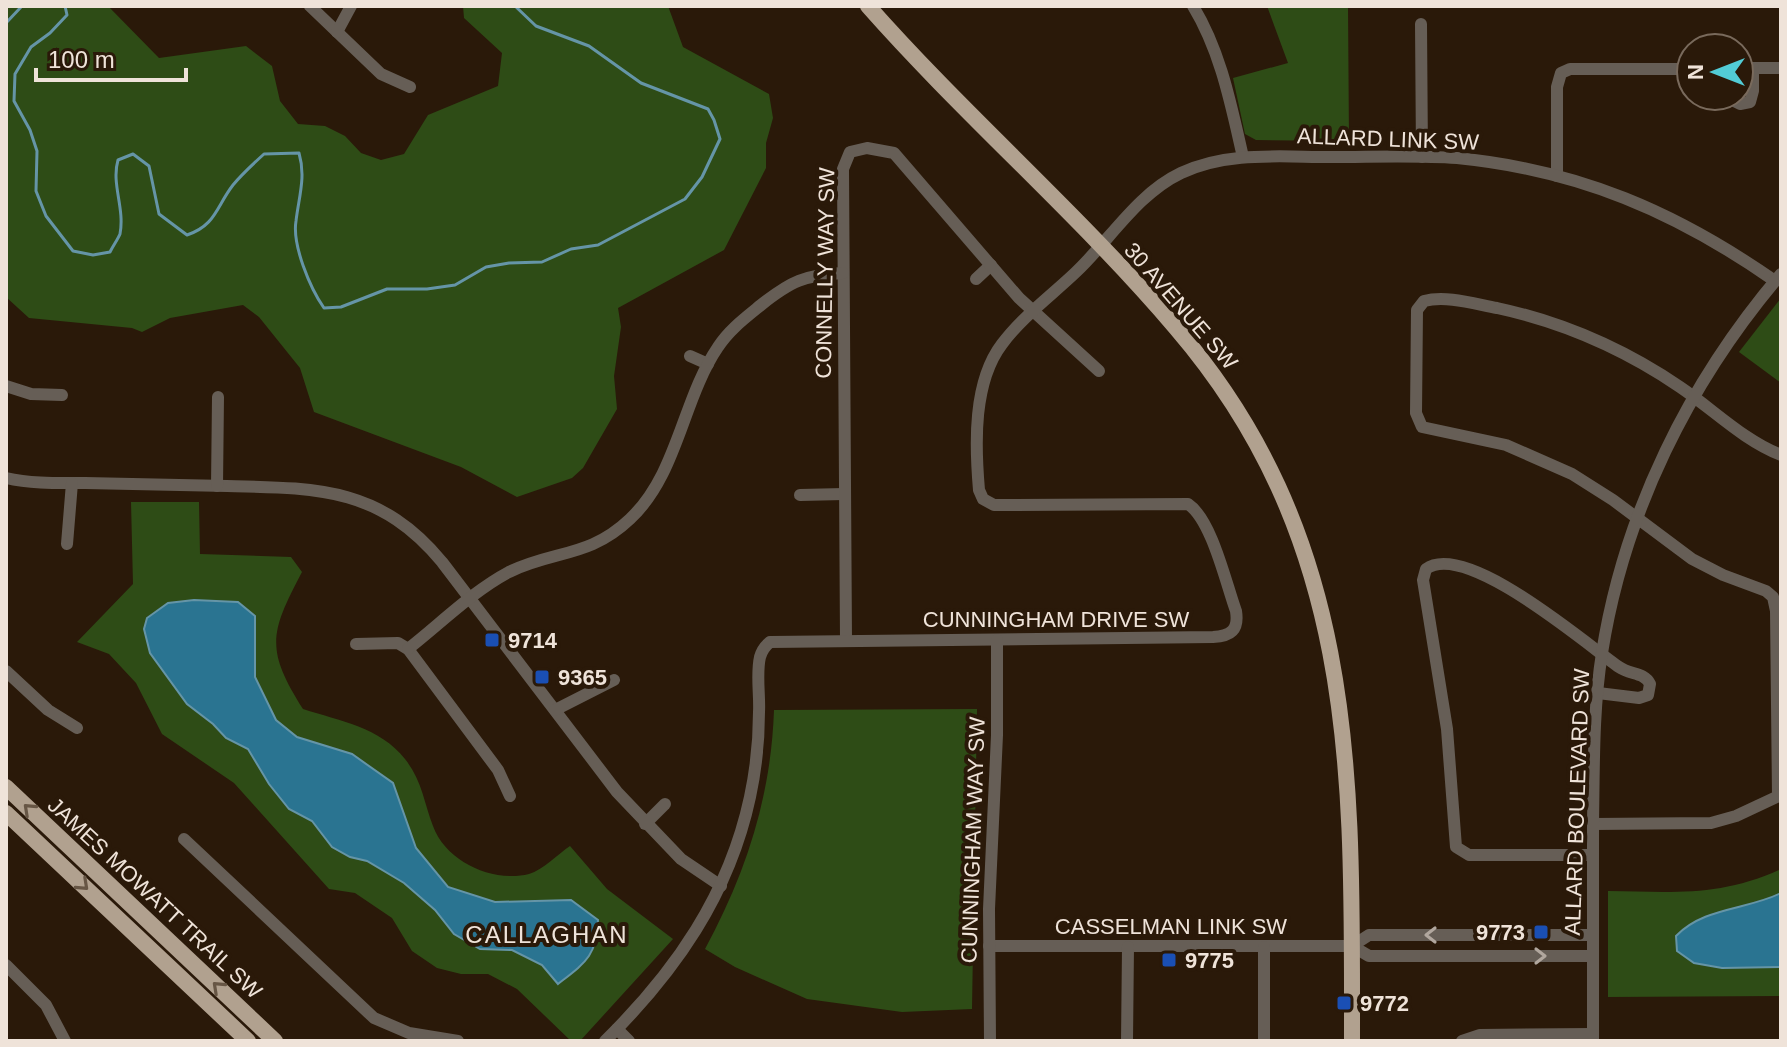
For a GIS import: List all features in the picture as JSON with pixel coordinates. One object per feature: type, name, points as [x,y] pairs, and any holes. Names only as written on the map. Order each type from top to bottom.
[{"type":"main road","name":"30 AVENUE SW","points":[[868,6],[1177,328],[1226,392],[1267,461],[1311,567],[1330,646],[1344,742],[1352,851],[1352,1041]]},
{"type":"main road","name":"JAMES MOWATT TRAIL SW","points":[[6,787],[275,1041]]},
{"type":"main road","name":"JAMES MOWATT TRAIL SW","points":[[6,813],[248,1041]]},
{"type":"street","points":[[310,6],[381,74],[410,87]]},
{"type":"street","points":[[337,32],[351,6]]},
{"type":"street","points":[[1193,6],[1223,72],[1243,157]]},
{"type":"street","points":[[1421,24],[1422,157]]},
{"type":"street","points":[[1755,68],[1781,68]]},
{"type":"street","points":[[1557,176],[1557,87],[1561,73],[1574,69],[1675,69]]},
{"type":"street","points":[[1670,69],[1675,71]]},
{"type":"street","name":"CONNELLY WAY SW","points":[[846,639],[843,273],[844,162],[850,152],[859,148],[885,149],[894,153],[1019,298],[1035,311]]},
{"type":"street","name":"ALLARD LINK SW","points":[[1101,247],[1147,197],[1166,181],[1193,168],[1243,157],[1422,157],[1487,162],[1557,176],[1644,205],[1719,242],[1778,277]]},
{"type":"street","name":"CUNNINGHAM DRIVE SW","points":[[605,1041],[645,1001],[675,964],[721,886],[742,830],[755,776],[759,663],[764,647],[777,640],[997,640],[1220,637],[1231,634],[1237,621],[1236,611],[1208,533],[1198,514],[1188,504],[994,505],[982,498],[979,408],[990,362],[1001,345],[1101,247]]},
{"type":"street","points":[[976,279],[991,265]]},
{"type":"street","points":[[408,649],[508,573],[590,547],[629,520],[659,481],[708,364],[728,333],[783,288],[809,276],[843,273]]},
{"type":"street","name":"ALLARD BOULEVARD SW","points":[[1593,1038],[1593,824],[1598,693],[1602,653],[1617,583],[1637,518],[1693,396],[1731,338],[1778,277]]},
{"type":"street","points":[[1593,824],[1711,823],[1736,816],[1779,795],[1776,611],[1773,597],[1766,591],[1692,559],[1585,481],[1541,458],[1488,440],[1422,427],[1416,413],[1417,310],[1424,301],[1439,300],[1486,306],[1545,320],[1585,335],[1629,357],[1693,396],[1752,440],[1781,455]]},
{"type":"street","points":[[1035,311],[1099,371]]},
{"type":"street","points":[[690,356],[708,364]]},
{"type":"street","points":[[700,383],[713,389]]},
{"type":"street","points":[[6,386],[31,394],[62,395]]},
{"type":"street","points":[[217,486],[218,397]]},
{"type":"street","points":[[6,478],[72,483],[308,489],[339,494],[392,516],[421,539],[471,599],[617,792],[645,824],[681,859],[721,886]]},
{"type":"street","points":[[67,544],[72,483]]},
{"type":"street","points":[[800,495],[844,494]]},
{"type":"street","points":[[1593,855],[1469,855],[1456,847],[1443,701],[1423,580],[1426,569],[1436,564],[1450,565],[1507,586],[1624,670],[1645,677],[1650,690],[1648,695],[1639,698],[1598,693]]},
{"type":"street","name":"CUNNINGHAM WAY SW","points":[[990,1041],[989,946],[997,735],[997,640]]},
{"type":"street","points":[[356,644],[398,643],[408,649],[498,770],[510,796]]},
{"type":"street","points":[[6,671],[48,710],[77,728]]},
{"type":"street","points":[[555,710],[614,680]]},
{"type":"street","points":[[645,824],[665,804]]},
{"type":"street","points":[[184,839],[374,1018],[409,1033],[458,1041]]},
{"type":"street","points":[[1593,935],[1369,935],[1352,946],[1369,956],[1593,956]]},
{"type":"street","name":"CASSELMAN LINK SW","points":[[989,946],[1352,946]]},
{"type":"street","points":[[1127,1041],[1128,947]]},
{"type":"street","points":[[1264,947],[1264,1041]]},
{"type":"street","points":[[6,965],[46,1005],[65,1041]]},
{"type":"street","points":[[617,1029],[629,1041]]},
{"type":"street","points":[[1462,1041],[1480,1035],[1593,1038]]},
{"type":"green space","points":[[6,6],[108,6],[159,58],[246,46],[272,66],[280,101],[298,124],[325,126],[345,136],[361,153],[381,160],[404,154],[428,115],[498,86],[502,53],[464,18],[463,6],[668,6],[683,47],[769,94],[773,118],[766,143],[766,168],[724,250],[618,308],[621,327],[614,376],[617,409],[583,468],[572,478],[517,497],[461,467],[314,412],[300,368],[259,317],[243,305],[170,318],[142,332],[132,328],[29,318],[6,297]]},
{"type":"green space","points":[[1267,6],[1348,6],[1349,141],[1256,140],[1245,134],[1233,78],[1288,63]]},
{"type":"green space","points":[[1781,298],[1781,383],[1739,352]]},
{"type":"green space","points":[[131,502],[199,502],[200,554],[291,557],[302,572],[283,611],[276,641],[282,671],[291,688],[303,709],[358,726],[395,748],[415,775],[433,826],[448,850],[472,867],[515,876],[540,869],[570,846],[607,889],[673,939],[580,1041],[571,1041],[517,989],[488,974],[461,974],[437,968],[412,951],[392,918],[355,893],[329,889],[234,783],[162,734],[136,683],[109,654],[77,642],[133,584]]},
{"type":"green space","points":[[977,709],[972,1009],[902,1012],[807,999],[735,967],[705,949],[733,892],[754,834],[768,773],[774,710]]},
{"type":"green space","points":[[1781,869],[1781,996],[1608,997],[1608,891],[1717,889]]},
{"type":"water","points":[[194,600],[238,602],[255,616],[255,677],[276,720],[297,737],[352,754],[393,783],[416,848],[448,887],[495,902],[571,900],[598,920],[595,942],[588,958],[558,984],[542,965],[512,950],[480,949],[454,934],[435,910],[404,883],[367,861],[350,857],[332,847],[312,821],[289,809],[269,784],[248,749],[226,738],[187,704],[150,653],[144,629],[147,618],[168,603]]},
{"type":"water","points":[[1781,893],[1781,967],[1722,968],[1694,963],[1677,951],[1676,936],[1699,919]]},
{"type":"waterway","points":[[6,23],[22,6]]},
{"type":"waterway","points":[[65,6],[67,15],[31,47],[15,74],[14,101],[30,130],[37,151],[36,191],[46,216],[73,251],[93,255],[110,252],[119,236],[118,160],[133,154],[149,166],[159,214],[187,235],[210,221],[233,185],[264,154],[299,153],[302,178],[295,231],[308,278],[324,308],[341,307],[387,289],[455,285],[486,267],[542,262],[571,249],[598,245],[685,199],[702,177],[720,139],[708,109],[641,83],[589,46],[536,26],[515,6]]},
{"type":"place","name":"9714","points":[[492,640]]},
{"type":"place","name":"9365","points":[[542,677]]},
{"type":"place","name":"9773","points":[[1541,932]]},
{"type":"place","name":"9775","points":[[1169,960]]},
{"type":"place","name":"9772","points":[[1344,1003]]},
{"type":"district","name":"CALLAGHAN","points":[[547,934]]}]
